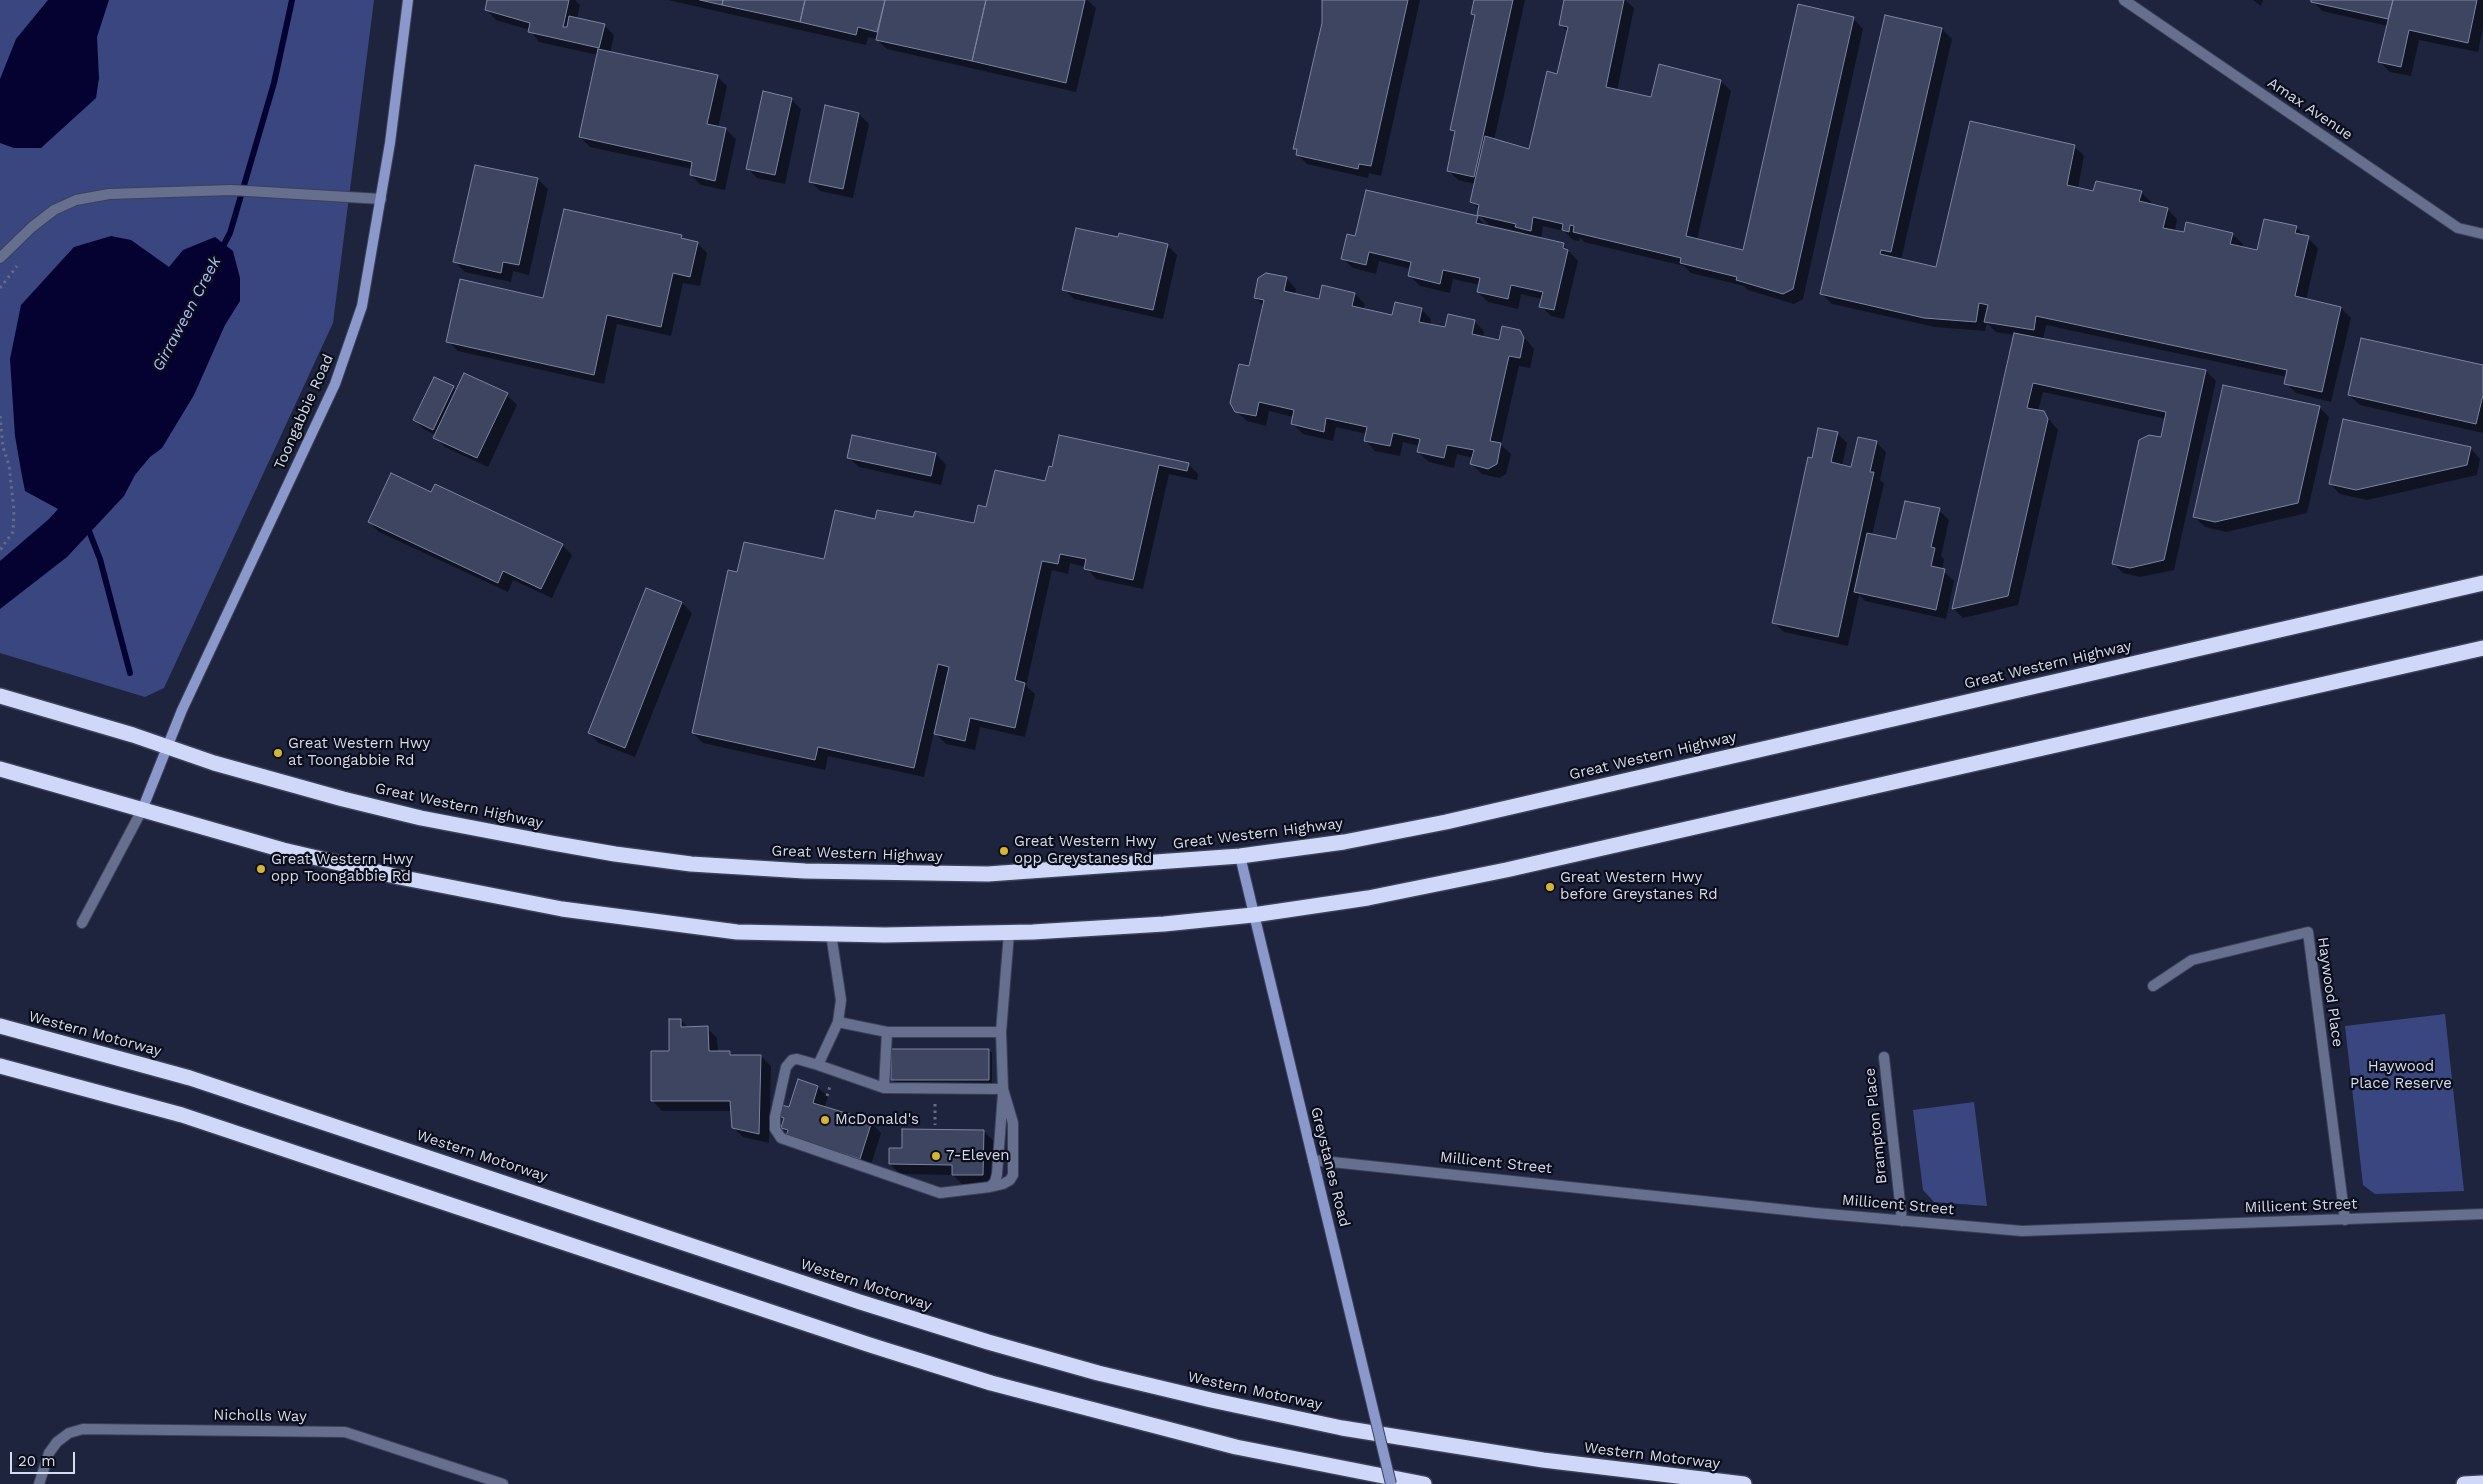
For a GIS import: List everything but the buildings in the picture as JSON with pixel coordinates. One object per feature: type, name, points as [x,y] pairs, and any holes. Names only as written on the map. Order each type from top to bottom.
[{"type":"highway","name":"Great Western Highway","points":[[0,696],[133,735],[214,763],[421,818],[606,852],[691,864],[805,871],[988,874],[1240,856],[1344,842],[1446,822],[2483,583]]},
{"type":"highway","points":[[0,769],[283,850],[399,877],[562,909],[737,932],[831,934],[1009,932],[1164,924],[1254,915],[1368,898],[1506,870],[2483,648]]},
{"type":"highway","name":"Western Motorway","points":[[0,1026],[190,1078],[860,1302],[988,1342],[1098,1373],[1342,1428],[1543,1460],[1744,1484]]},
{"type":"highway","points":[[0,1066],[191,1118],[816,1328],[991,1384],[1236,1447],[1424,1484]]},
{"type":"highway","points":[[2464,1484],[2483,1483]]},
{"type":"main road","name":"Toongabbie Road","points":[[142,810],[182,710],[335,384],[362,306],[381,199],[408,0]]},
{"type":"main road","name":"Greystanes Road","points":[[1240,856],[1391,1484]]},
{"type":"street","name":"Amax Avenue","points":[[2124,0],[2458,228],[2483,234]]},
{"type":"street","points":[[0,258],[32,227],[54,210],[76,200],[109,194],[231,190],[381,199]]},
{"type":"street","points":[[82,923],[142,810]]},
{"type":"street","points":[[990,1187],[995,1182],[997,1174],[999,1120],[1003,1089],[1002,1032],[1009,932]]},
{"type":"street","name":"Haywood Place","points":[[2153,986],[2192,960],[2308,932],[2345,1220]]},
{"type":"street","points":[[818,1065],[838,1022],[841,1000],[831,934]]},
{"type":"street","points":[[838,1022],[887,1032],[1002,1032]]},
{"type":"street","points":[[884,1088],[887,1032]]},
{"type":"street","name":"Brampton Place","points":[[1884,1057],[1902,1221]]},
{"type":"street","points":[[797,1059],[884,1088],[1003,1089],[1013,1123],[1013,1175],[1003,1184],[990,1187],[940,1193],[781,1138],[775,1128],[775,1117],[786,1067],[792,1060],[797,1059]]},
{"type":"street","name":"Millicent Street","points":[[1313,1160],[1902,1221],[2022,1231],[2483,1214]]},
{"type":"street","name":"Nicholls Way","points":[[39,1484],[49,1453],[57,1442],[69,1433],[83,1429],[345,1432],[503,1484]]},
{"type":"path","points":[[0,416],[3,447],[9,465],[14,511],[13,532],[0,550]]},
{"type":"path","points":[[934,1089],[935,1125]]},
{"type":"green space","points":[[0,0],[374,0],[333,323],[164,688],[145,697],[0,653]]},
{"type":"green space","name":"Haywood Place Reserve","points":[[2445,1014],[2464,1191],[2375,1194],[2363,1185],[2345,1026]]},
{"type":"green space","points":[[1974,1102],[1987,1206],[1934,1202],[1923,1190],[1913,1110]]},
{"type":"water","points":[[48,0],[109,0],[97,37],[99,78],[96,98],[41,148],[14,148],[0,143],[0,79],[16,39]]},
{"type":"water","points":[[111,236],[131,240],[169,267],[183,250],[215,237],[233,251],[240,278],[240,301],[225,325],[194,395],[162,448],[150,457],[135,475],[124,496],[67,557],[0,609],[0,561],[58,509],[25,491],[22,476],[15,436],[10,359],[21,305],[74,247]]},
{"type":"waterway","name":"Girraween Creek","points":[[221,250],[230,233],[274,83],[292,0]]},
{"type":"waterway","points":[[87,526],[100,559],[130,673]]},
{"type":"place","name":"Great Western Hwy at Toongabbie Rd","points":[[278,753]]},
{"type":"place","name":"Great Western Hwy opp Greystanes Rd","points":[[1004,851]]},
{"type":"place","name":"Great Western Hwy opp Toongabbie Rd","points":[[261,869]]},
{"type":"place","name":"Great Western Hwy before Greystanes Rd","points":[[1550,887]]},
{"type":"place","name":"McDonald's","points":[[825,1120]]},
{"type":"place","name":"7-Eleven","points":[[936,1156]]}]
